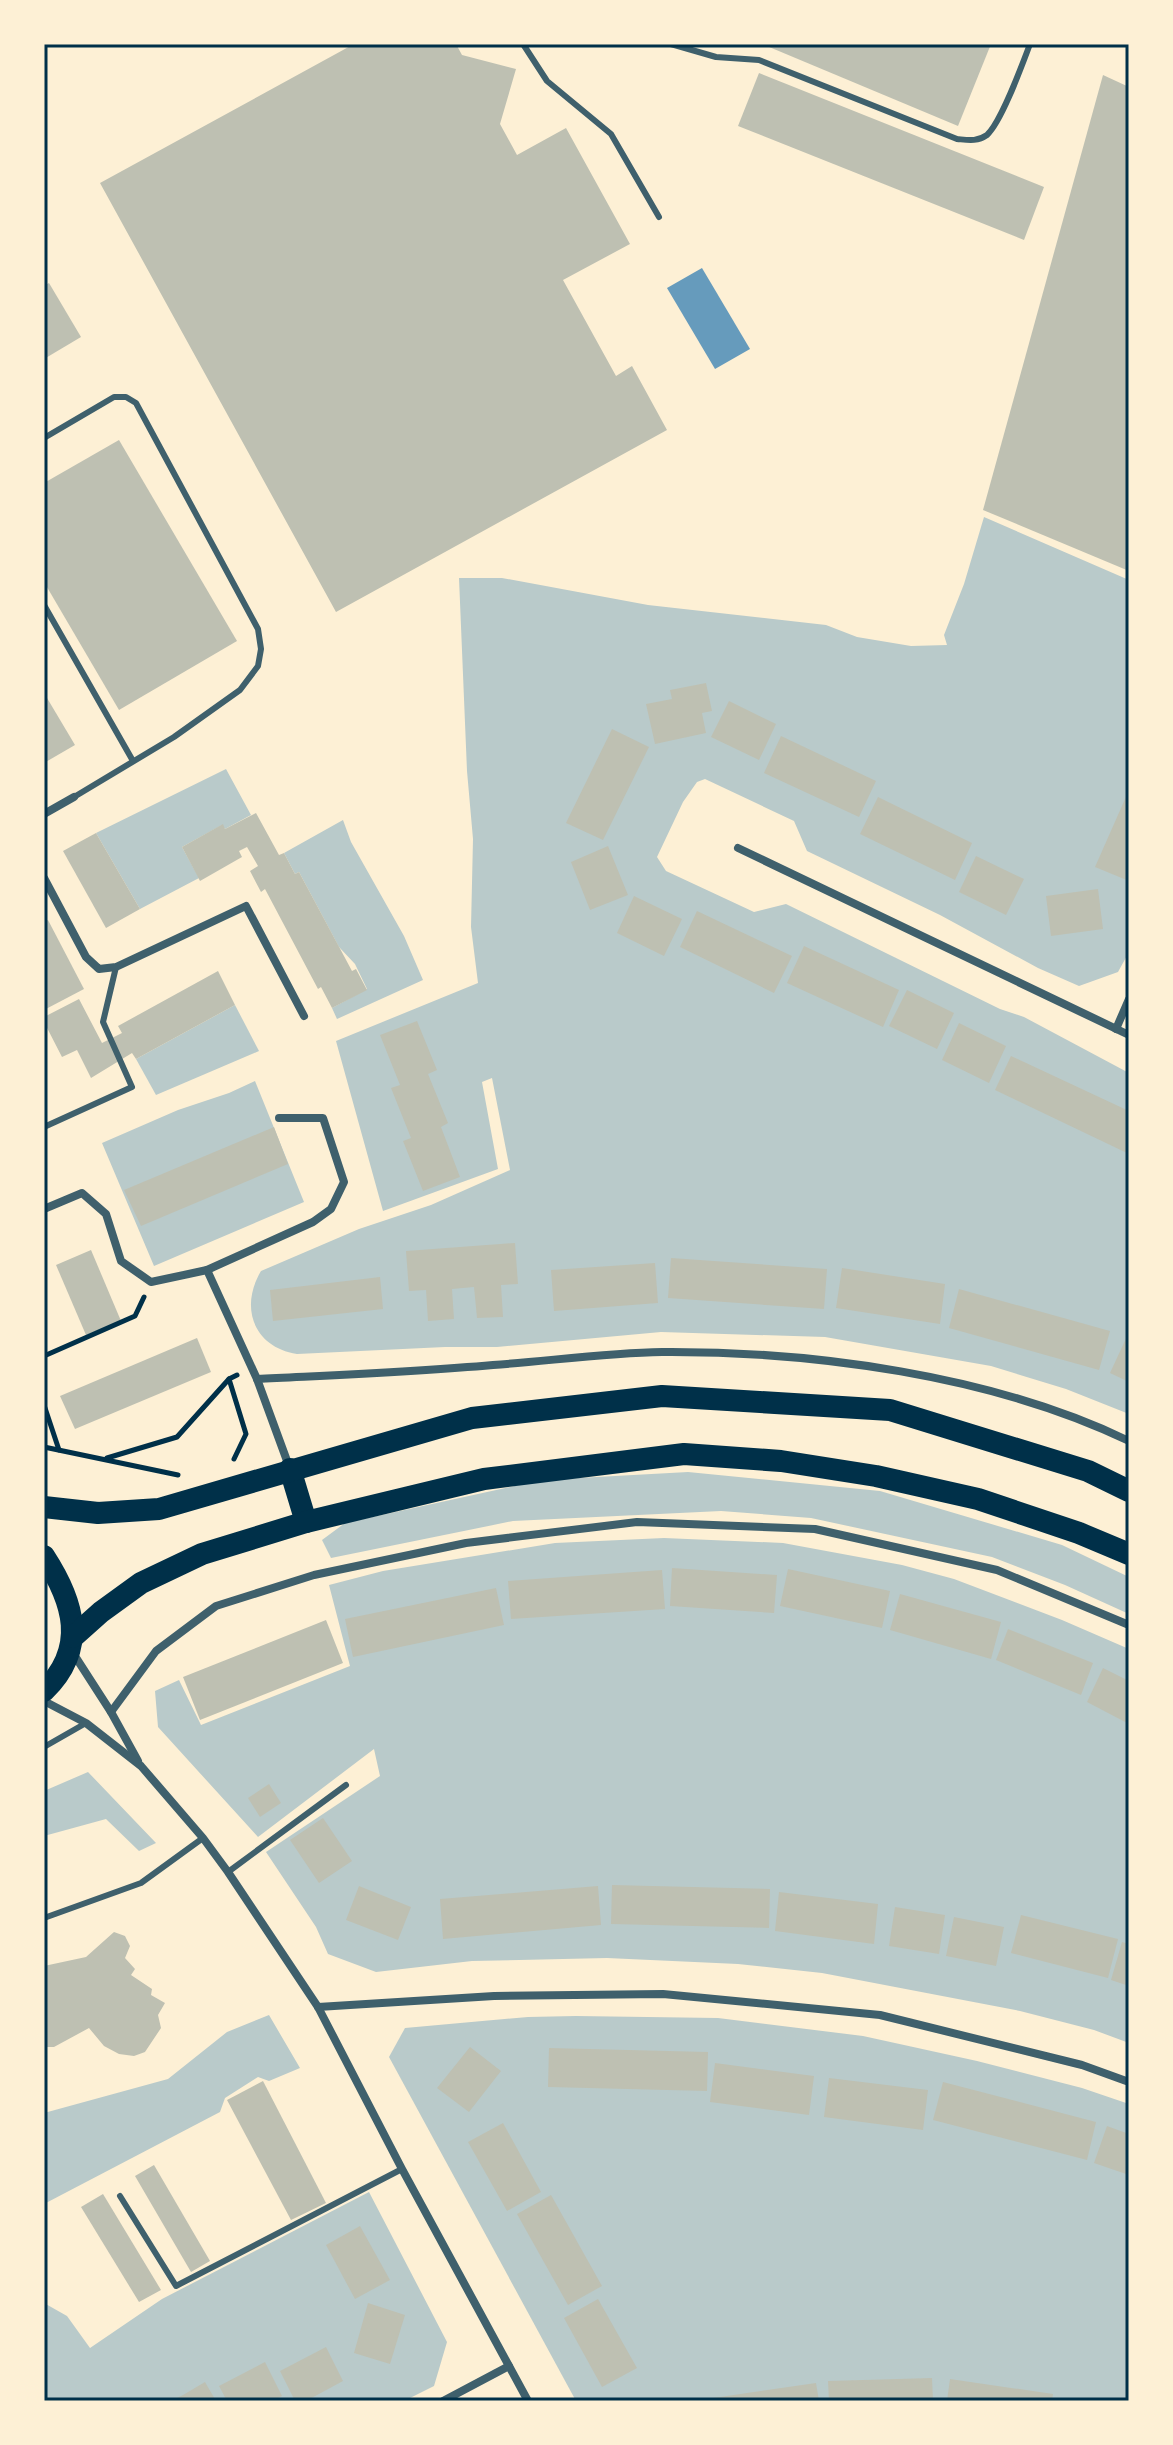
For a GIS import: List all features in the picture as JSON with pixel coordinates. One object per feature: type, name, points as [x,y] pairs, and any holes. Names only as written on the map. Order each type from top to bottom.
[{"type":"highway","points":[[44,1507],[98,1513],[159,1509],[472,1418],[662,1396],[890,1410],[1088,1471],[1129,1491]]},
{"type":"highway","points":[[71,1643],[101,1612],[141,1583],[202,1554],[306,1522],[484,1479],[684,1454],[781,1461],[876,1476],[978,1499],[1079,1533],[1129,1554]]},
{"type":"highway","points":[[290,1469],[306,1522]]},
{"type":"highway","points":[[44,1556],[64,1592],[71,1614],[71,1643],[64,1667],[44,1691]]},
{"type":"street","points":[[44,814],[74,797]]},
{"type":"street","points":[[738,848],[1129,1035]]},
{"type":"street","points":[[44,878],[86,957],[99,969],[116,967],[246,906],[304,1016]]},
{"type":"street","points":[[1116,1029],[1129,999]]},
{"type":"street","points":[[44,1209],[82,1193],[106,1214],[121,1261],[151,1282],[207,1270],[313,1222],[331,1209],[344,1182],[323,1118],[279,1118]]},
{"type":"street","points":[[207,1270],[257,1379],[290,1469]]},
{"type":"street","points":[[257,1379],[661,1352],[770,1357],[898,1371],[995,1393],[1089,1422],[1129,1441]]},
{"type":"street","points":[[111,1712],[156,1651],[216,1606],[314,1575],[466,1543],[637,1522],[815,1529],[997,1570],[1129,1625]]},
{"type":"street","points":[[71,1643],[141,1766]]},
{"type":"street","points":[[44,1701],[86,1723],[141,1766],[228,1872],[318,2007],[528,2401]]},
{"type":"street","points":[[318,2007],[494,1996],[663,1994],[880,2015],[1082,2065],[1129,2082]]},
{"type":"street","points":[[443,2401],[509,2366]]},
{"type":"lane","points":[[523,44],[547,81],[611,134],[659,217]]},
{"type":"lane","points":[[671,44],[716,57],[759,60],[957,139],[975,141],[987,134],[998,118],[1030,44]]},
{"type":"lane","points":[[44,438],[114,397],[126,397],[136,403],[258,629],[261,649],[258,666],[240,690],[174,737],[74,797]]},
{"type":"lane","points":[[44,605],[133,761]]},
{"type":"lane","points":[[44,1127],[132,1087],[103,1022],[116,967]]},
{"type":"lane","points":[[44,1747],[86,1723]]},
{"type":"lane","points":[[228,1872],[346,1785]]},
{"type":"lane","points":[[44,1918],[141,1883],[203,1838]]},
{"type":"lane","points":[[120,2196],[176,2286],[402,2169]]},
{"type":"path","points":[[44,1356],[135,1316],[151,1282]]},
{"type":"path","points":[[106,1459],[177,1437],[229,1379]]},
{"type":"path","points":[[44,1405],[59,1450]]},
{"type":"path","points":[[44,1447],[183,1476]]},
{"type":"shaded area","points":[[984,517],[1129,580],[1129,952],[1118,972],[1079,986],[1038,968],[940,915],[807,851],[794,821],[705,779],[697,782],[683,802],[657,857],[666,871],[754,912],[786,904],[1000,1009],[1024,1017],[1129,1073],[1129,1414],[1066,1389],[991,1366],[825,1337],[661,1332],[497,1347],[297,1354],[270,1343],[261,1334],[251,1312],[254,1285],[261,1271],[359,1229],[431,1205],[510,1170],[492,1078],[482,1082],[498,1169],[383,1211],[336,1041],[478,983],[471,927],[473,839],[459,578],[502,578],[648,605],[826,625],[857,637],[911,646],[947,645],[944,635],[964,584]]},
{"type":"shaded area","points":[[226,769],[251,815],[225,829],[222,825],[182,847],[199,878],[140,909],[96,833]]},
{"type":"shaded area","points":[[343,820],[351,842],[404,936],[423,980],[337,1019],[332,1008],[367,989],[355,964],[339,947],[299,872],[295,874],[284,853]]},
{"type":"shaded area","points":[[235,1005],[259,1051],[156,1095],[136,1059]]},
{"type":"shaded area","points":[[255,1081],[304,1202],[154,1266],[102,1143]]},
{"type":"shaded area","points":[[688,1472],[880,1491],[1062,1545],[1129,1577],[1129,1614],[992,1557],[811,1518],[721,1511],[513,1521],[331,1558],[322,1540],[345,1523],[542,1480]]},
{"type":"shaded area","points":[[664,1538],[783,1543],[902,1565],[954,1579],[1129,1649],[1129,2043],[1094,2030],[1020,2011],[822,1973],[738,1964],[607,1958],[472,1961],[376,1972],[328,1954],[316,1927],[266,1852],[380,1776],[374,1749],[258,1837],[158,1727],[155,1691],[179,1680],[201,1725],[350,1666],[329,1585],[383,1571],[555,1543]]},
{"type":"shaded area","points":[[88,1772],[156,1843],[139,1851],[106,1819],[44,1836],[44,1791]]},
{"type":"shaded area","points":[[269,2015],[300,2068],[269,2081],[258,2077],[225,2098],[220,2112],[44,2204],[44,2113],[168,2079],[227,2032]]},
{"type":"shaded area","points":[[576,2016],[718,2018],[863,2036],[977,2061],[1082,2088],[1129,2104],[1129,2401],[576,2401],[389,2057],[405,2028]]},
{"type":"shaded area","points":[[369,2192],[447,2342],[434,2386],[404,2401],[44,2401],[44,2303],[67,2316],[90,2348],[162,2299]]},
{"type":"water","points":[[702,268],[750,349],[715,369],[667,288]]},
{"type":"building","points":[[354,44],[456,44],[462,55],[516,69],[500,124],[517,155],[566,128],[630,244],[563,280],[616,376],[632,366],[667,430],[336,612],[100,183]]},
{"type":"building","points":[[762,44],[991,44],[958,126]]},
{"type":"building","points":[[759,73],[1044,187],[1024,240],[738,126]]},
{"type":"building","points":[[1103,75],[1129,87],[1129,571],[983,510]]},
{"type":"building","points":[[49,283],[81,337],[44,359],[44,286]]},
{"type":"building","points":[[119,440],[237,641],[119,710],[44,582],[44,483]]},
{"type":"building","points":[[706,683],[712,711],[702,713],[706,733],[655,744],[646,704],[672,699],[670,690]]},
{"type":"building","points":[[47,698],[75,745],[44,763],[44,701]]},
{"type":"building","points":[[729,701],[776,724],[759,760],[711,737]]},
{"type":"building","points":[[612,729],[649,747],[603,840],[566,823]]},
{"type":"building","points":[[781,736],[876,781],[859,817],[764,773]]},
{"type":"building","points":[[1129,790],[1129,881],[1095,867]]},
{"type":"building","points":[[878,797],[972,843],[955,880],[860,834]]},
{"type":"building","points":[[256,813],[279,855],[284,853],[295,874],[299,872],[352,971],[356,969],[367,990],[332,1008],[321,987],[318,989],[265,889],[261,892],[250,871],[258,866],[247,847],[239,851],[242,857],[200,881],[182,847],[223,824],[225,829]]},
{"type":"building","points":[[96,833],[140,909],[106,928],[63,851]]},
{"type":"building","points":[[608,846],[628,895],[590,910],[571,862]]},
{"type":"building","points":[[976,856],[1024,879],[1006,915],[959,892]]},
{"type":"building","points":[[1098,889],[1103,929],[1051,936],[1046,896]]},
{"type":"building","points":[[634,896],[682,919],[664,956],[617,933]]},
{"type":"building","points":[[697,911],[792,956],[774,993],[680,947]]},
{"type":"building","points":[[48,920],[84,989],[44,1010],[44,922]]},
{"type":"building","points":[[804,946],[899,990],[883,1027],[787,983]]},
{"type":"building","points":[[218,971],[235,1005],[136,1059],[132,1053],[91,1078],[77,1050],[62,1057],[44,1022],[44,1017],[79,999],[102,1043],[122,1033],[118,1026]]},
{"type":"building","points":[[907,990],[954,1013],[937,1049],[889,1026]]},
{"type":"building","points":[[417,1021],[437,1070],[428,1074],[448,1123],[441,1127],[460,1177],[423,1191],[403,1141],[411,1138],[391,1088],[400,1085],[380,1035]]},
{"type":"building","points":[[959,1023],[1006,1046],[989,1083],[942,1060]]},
{"type":"building","points":[[1011,1056],[1129,1111],[1129,1154],[995,1090]]},
{"type":"building","points":[[274,1127],[288,1164],[141,1226],[124,1190]]},
{"type":"building","points":[[515,1243],[518,1284],[501,1285],[503,1317],[477,1318],[474,1287],[452,1289],[454,1319],[428,1321],[426,1290],[409,1291],[406,1251]]},
{"type":"building","points":[[91,1250],[121,1321],[86,1335],[56,1265]]},
{"type":"building","points":[[671,1258],[827,1269],[824,1309],[668,1298]]},
{"type":"building","points":[[655,1263],[658,1303],[554,1311],[551,1270]]},
{"type":"building","points":[[842,1268],[945,1284],[940,1324],[836,1308]]},
{"type":"building","points":[[380,1277],[383,1309],[273,1321],[270,1290]]},
{"type":"building","points":[[959,1289],[1110,1331],[1099,1370],[949,1328]]},
{"type":"building","points":[[1129,1332],[1129,1382],[1110,1373]]},
{"type":"building","points":[[197,1338],[211,1372],[75,1429],[60,1396]]},
{"type":"building","points":[[672,1568],[777,1575],[774,1613],[670,1606]]},
{"type":"building","points":[[788,1569],[890,1591],[882,1628],[780,1606]]},
{"type":"building","points":[[662,1570],[665,1609],[511,1619],[508,1581]]},
{"type":"building","points":[[496,1588],[504,1625],[353,1657],[345,1619]]},
{"type":"building","points":[[900,1594],[1001,1622],[991,1659],[890,1630]]},
{"type":"building","points":[[326,1620],[343,1663],[200,1720],[183,1677]]},
{"type":"building","points":[[1008,1629],[1093,1663],[1081,1695],[996,1660]]},
{"type":"building","points":[[1103,1668],[1129,1681],[1129,1724],[1087,1702]]},
{"type":"building","points":[[269,1784],[281,1803],[260,1817],[248,1798]]},
{"type":"building","points":[[323,1818],[352,1861],[319,1883],[290,1840]]},
{"type":"building","points":[[612,1885],[770,1889],[769,1928],[611,1924]]},
{"type":"building","points":[[359,1886],[411,1907],[398,1940],[346,1920]]},
{"type":"building","points":[[598,1886],[601,1925],[443,1939],[440,1899]]},
{"type":"building","points":[[779,1892],[878,1904],[874,1944],[775,1931]]},
{"type":"building","points":[[895,1907],[945,1915],[939,1954],[889,1946]]},
{"type":"building","points":[[1021,1915],[1118,1939],[1108,1978],[1011,1953]]},
{"type":"building","points":[[954,1917],[1004,1927],[996,1966],[946,1956]]},
{"type":"building","points":[[114,1932],[125,1936],[130,1946],[125,1958],[135,1969],[131,1975],[152,1989],[151,1995],[165,2003],[158,2015],[161,2028],[145,2052],[134,2056],[119,2054],[104,2046],[89,2028],[54,2047],[44,2047],[44,1966],[86,1957]]},
{"type":"building","points":[[1122,1942],[1129,1944],[1129,1986],[1111,1980]]},
{"type":"building","points":[[470,2047],[501,2071],[469,2112],[437,2088]]},
{"type":"building","points":[[549,2048],[708,2052],[707,2091],[548,2087]]},
{"type":"building","points":[[715,2063],[814,2076],[809,2115],[710,2102]]},
{"type":"building","points":[[829,2078],[928,2090],[923,2130],[824,2117]]},
{"type":"building","points":[[263,2081],[326,2203],[291,2220],[227,2100]]},
{"type":"building","points":[[943,2082],[1096,2122],[1087,2160],[933,2120]]},
{"type":"building","points":[[503,2123],[541,2192],[507,2211],[468,2142]]},
{"type":"building","points":[[1107,2126],[1129,2134],[1129,2175],[1094,2163]]},
{"type":"building","points":[[154,2165],[210,2261],[191,2272],[135,2176]]},
{"type":"building","points":[[103,2194],[161,2290],[139,2302],[81,2207]]},
{"type":"building","points":[[551,2195],[602,2286],[568,2305],[517,2214]]},
{"type":"building","points":[[360,2226],[390,2280],[355,2299],[326,2245]]},
{"type":"building","points":[[598,2299],[637,2368],[602,2387],[564,2318]]},
{"type":"building","points":[[368,2303],[405,2315],[390,2364],[354,2353]]},
{"type":"building","points":[[326,2347],[343,2381],[306,2401],[295,2401],[280,2371]]},
{"type":"building","points":[[265,2362],[282,2396],[273,2401],[227,2401],[219,2386]]},
{"type":"building","points":[[932,2378],[933,2401],[829,2401],[828,2381]]},
{"type":"building","points":[[950,2379],[1053,2394],[1052,2401],[947,2401]]},
{"type":"building","points":[[205,2382],[216,2401],[171,2401],[183,2395]]},
{"type":"building","points":[[816,2383],[819,2401],[713,2401],[713,2398]]}]
